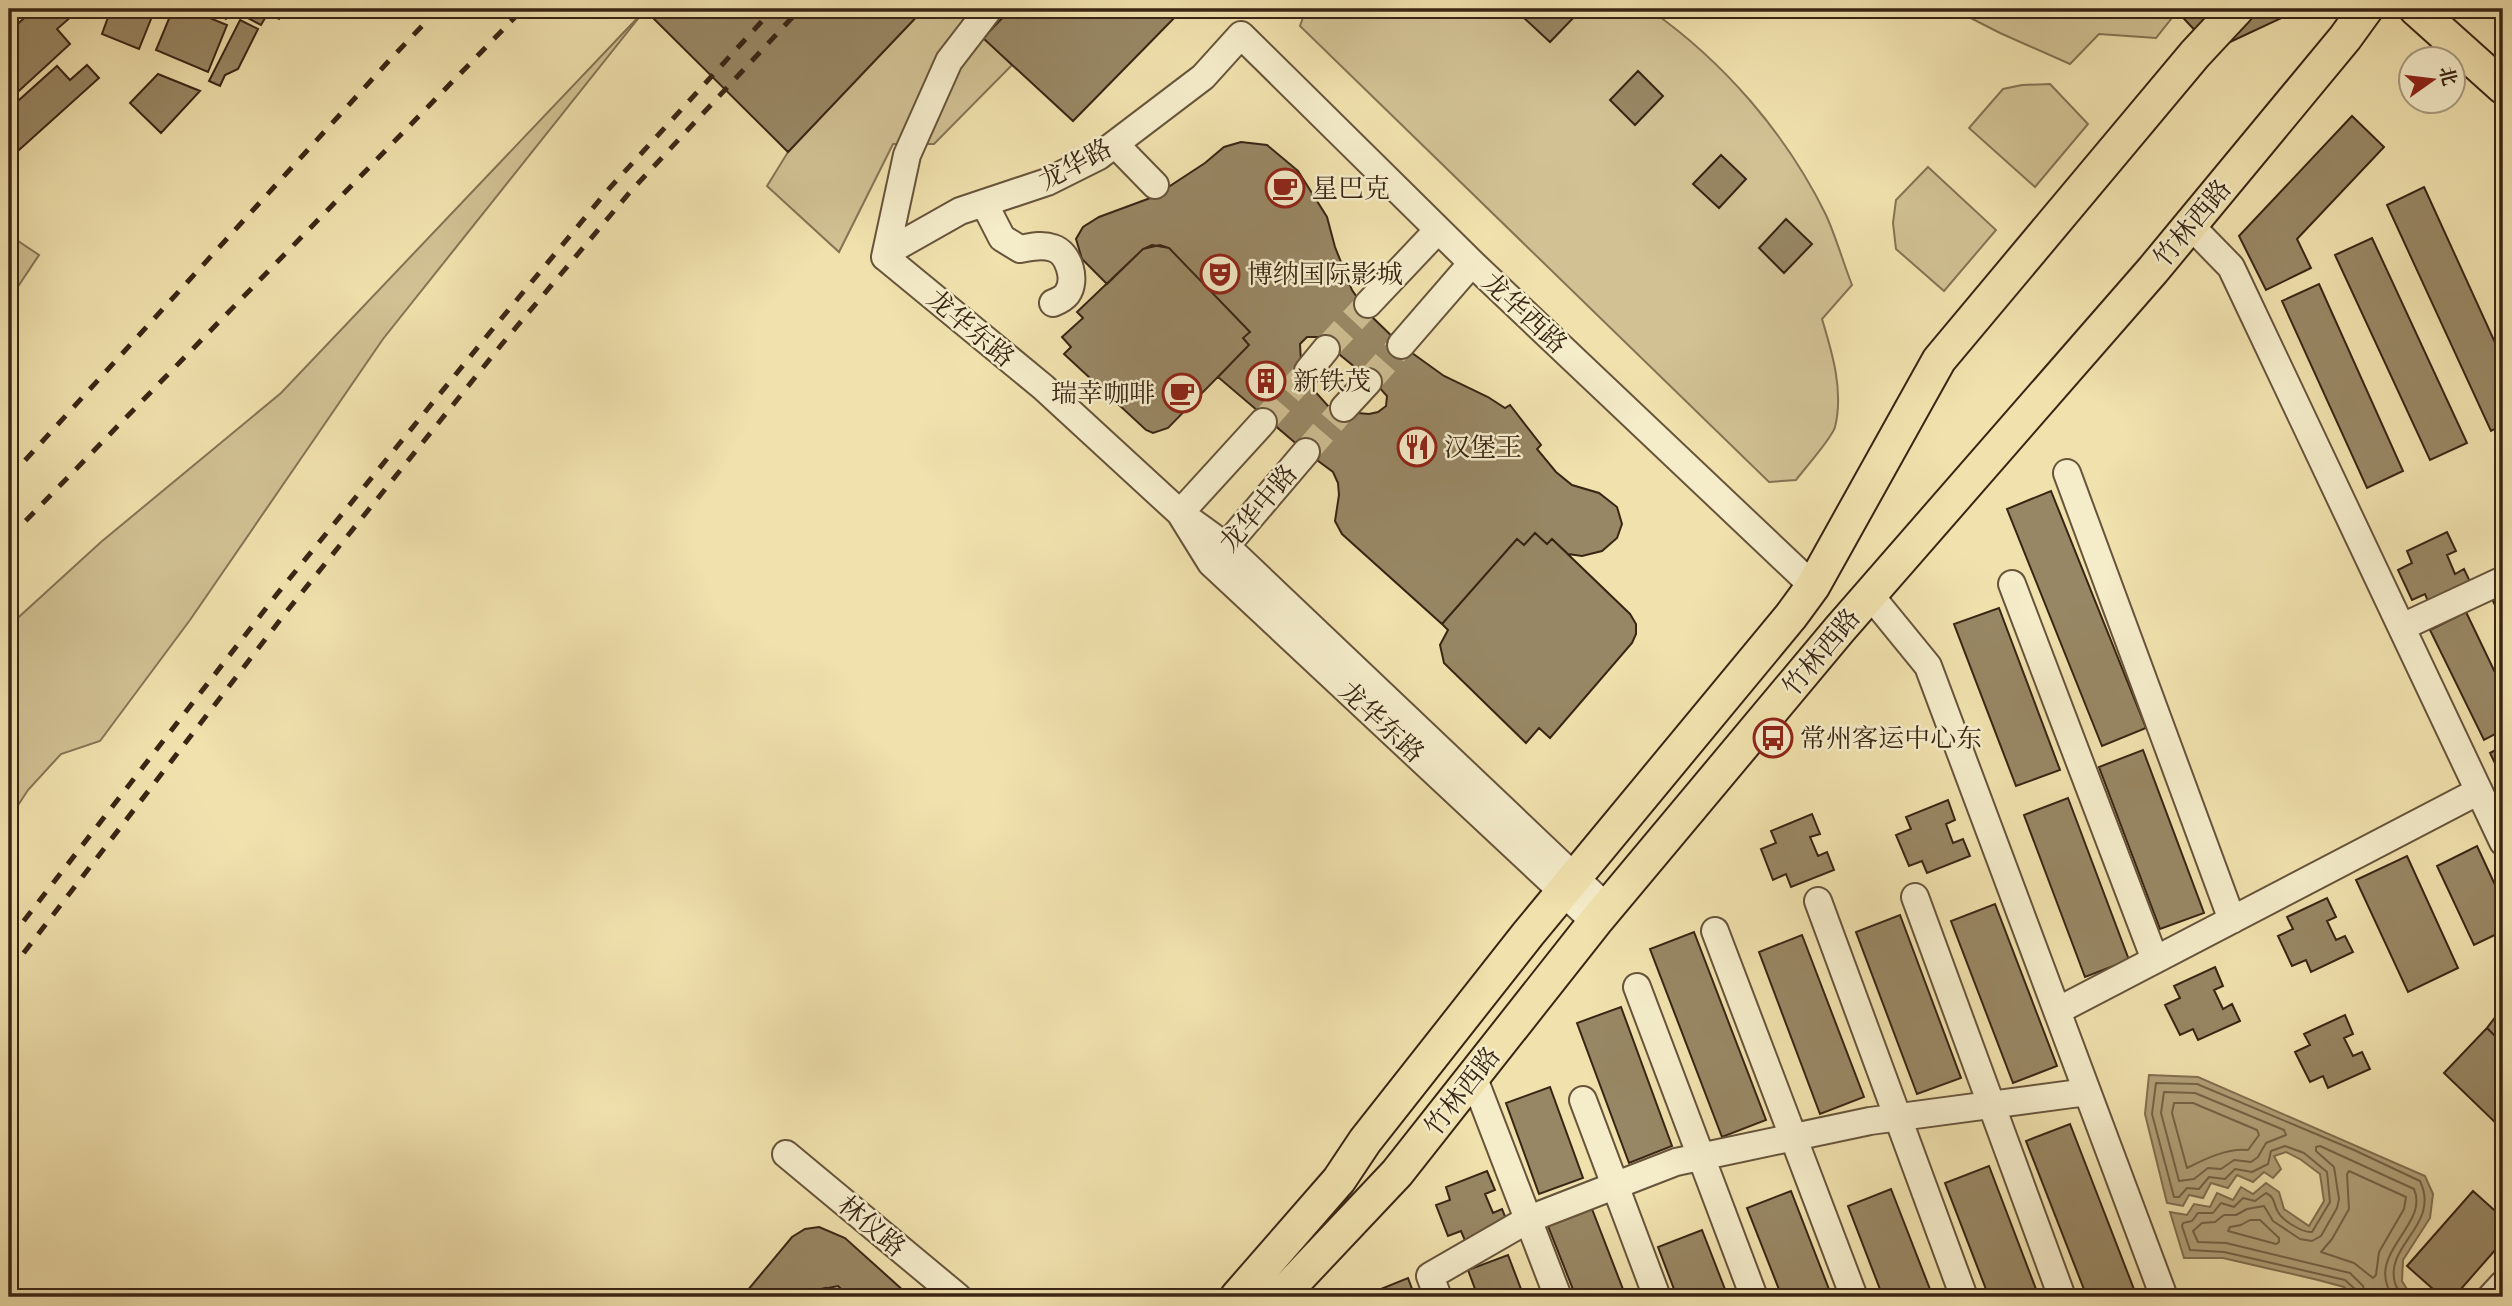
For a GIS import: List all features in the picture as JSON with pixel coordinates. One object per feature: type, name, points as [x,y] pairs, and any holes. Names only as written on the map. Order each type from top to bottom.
[{"type":"main road","name":"竹林西路","points":[[1237,1297],[1339,1180],[1365,1141],[1568,885],[1791,616],[1813,586],[1939,360],[2195,54],[2237,9]]},
{"type":"main road","name":"竹林西路","points":[[1280,1297],[1397,1173],[1601,915],[1870,595],[2190,225],[2345,38],[2365,9]]},
{"type":"main road","points":[[2416,9],[2503,87]]},
{"type":"street","points":[[886,257],[907,155],[949,61],[989,9]]},
{"type":"street","name":"龙华路","points":[[886,257],[898,246],[960,211],[1047,182],[1099,156],[1203,77],[1241,35]]},
{"type":"street","name":"龙华西路","points":[[1241,35],[1438,230],[1813,586]]},
{"type":"street","points":[[1115,144],[1155,186]]},
{"type":"street","points":[[984,203],[1002,238],[1020,249],[1038,246],[1055,248],[1068,262],[1073,282],[1066,296],[1053,303]]},
{"type":"street","points":[[2190,225],[2231,267],[2503,842]]},
{"type":"street","points":[[1368,304],[1438,230]]},
{"type":"street","name":"龙华东路","points":[[886,257],[1043,387],[1180,513],[1219,555],[1601,915]]},
{"type":"street","points":[[1401,345],[1472,262]]},
{"type":"street","points":[[1308,371],[1326,349]]},
{"type":"street","points":[[1344,408],[1368,382]]},
{"type":"street","name":"龙华中路","points":[[1180,513],[1263,422]]},
{"type":"street","name":"龙华中路","points":[[1219,555],[1306,452]]},
{"type":"street","points":[[2067,473],[2232,920]]},
{"type":"street","points":[[2402,627],[2503,580]]},
{"type":"street","points":[[2012,584],[2155,960]]},
{"type":"street","points":[[1870,595],[1928,666],[2164,1297]]},
{"type":"street","points":[[2057,1011],[2479,791]]},
{"type":"street","points":[[1916,897],[2062,1297]]},
{"type":"street","points":[[1818,901],[1964,1297]]},
{"type":"street","points":[[1715,931],[1854,1297]]},
{"type":"street","points":[[1637,987],[1754,1297]]},
{"type":"street","points":[[1473,1076],[1558,1297]]},
{"type":"street","points":[[1438,1297],[1430,1276],[1529,1219],[1676,1162],[1898,1117],[2087,1092]]},
{"type":"street","points":[[1583,1100],[1657,1297]]},
{"type":"street","name":"林仪路","points":[[786,1154],[958,1297]]},
{"type":"street","points":[[2491,1297],[2503,1284]]},
{"type":"shaded area","points":[[924,9],[1011,9],[984,38],[1012,65],[934,144],[893,144],[839,252],[767,186],[788,152]]},
{"type":"shaded area","points":[[1306,9],[1649,9],[1676,29],[1727,75],[1772,127],[1810,185],[1826,215],[1852,285],[1822,319],[1833,358],[1837,386],[1835,427],[1796,480],[1769,482],[1300,26]]},
{"type":"shaded area","points":[[1953,9],[2179,9],[2156,38],[2099,34],[2070,64]]},
{"type":"shaded area","points":[[645,10],[383,339],[190,620],[100,741],[61,754],[28,790],[9,819],[9,626],[101,542],[281,393]]},
{"type":"shaded area","points":[[2050,84],[2088,124],[2035,187],[1969,128],[2003,89]]},
{"type":"shaded area","points":[[1928,167],[1996,230],[1944,291],[1896,249],[1893,223],[1896,200]]},
{"type":"shaded area","points":[[9,235],[39,255],[9,300]]},
{"type":"water","points":[[2149,1075],[2198,1077],[2425,1176],[2433,1194],[2430,1218],[2403,1260],[2402,1281],[2412,1297],[2353,1297],[2344,1287],[2223,1258],[2184,1258],[2170,1212],[2187,1215],[2194,1204],[2210,1207],[2217,1193],[2233,1200],[2241,1187],[2253,1194],[2266,1183],[2279,1192],[2284,1209],[2309,1226],[2324,1201],[2320,1174],[2286,1152],[2274,1156],[2281,1169],[2273,1178],[2264,1172],[2253,1182],[2237,1175],[2228,1188],[2211,1183],[2203,1198],[2189,1195],[2183,1206],[2167,1203],[2145,1114]]},
{"type":"building","points":[[34,9],[80,9],[57,29],[70,44],[9,100],[9,32]]},
{"type":"building","points":[[111,9],[155,9],[139,49],[102,34]]},
{"type":"building","points":[[173,9],[188,9],[227,25],[208,72],[156,50]]},
{"type":"building","points":[[207,9],[231,9],[226,19]]},
{"type":"building","points":[[231,9],[284,9],[279,19],[268,13],[261,25]]},
{"type":"building","points":[[646,9],[924,9],[788,152]]},
{"type":"building","points":[[1011,9],[1183,9],[1073,121],[983,38]]},
{"type":"building","points":[[1534,9],[1572,9],[1577,14],[1550,42],[1524,18]]},
{"type":"building","points":[[2175,9],[2293,9],[2288,15],[2213,50]]},
{"type":"building","points":[[240,20],[258,29],[238,69],[225,75],[220,86],[209,81]]},
{"type":"building","points":[[87,65],[99,78],[9,159],[9,109],[57,66],[70,80]]},
{"type":"building","points":[[1638,71],[1663,96],[1635,125],[1610,100]]},
{"type":"building","points":[[158,74],[200,91],[161,133],[130,103]]},
{"type":"building","points":[[2352,116],[2384,147],[2297,239],[2311,268],[2266,290],[2239,236]]},
{"type":"building","name":"新铁茂","points":[[1241,142],[1267,145],[1298,171],[1327,217],[1335,247],[1352,290],[1368,313],[1401,345],[1444,376],[1505,408],[1510,405],[1541,445],[1537,449],[1556,472],[1572,485],[1599,493],[1617,507],[1622,524],[1617,538],[1602,551],[1582,556],[1568,554],[1552,539],[1547,544],[1535,533],[1524,545],[1517,539],[1442,624],[1342,534],[1335,521],[1339,495],[1333,472],[1218,377],[1249,345],[1243,338],[1250,332],[1169,248],[1160,245],[1143,249],[1107,284],[1082,259],[1076,239],[1083,227],[1099,217],[1153,197],[1205,163],[1224,147]],"holes":[[[1307,337],[1318,337],[1378,386],[1387,396],[1386,406],[1369,414],[1346,412],[1328,406],[1311,387],[1301,362],[1300,344]]]},
{"type":"building","points":[[1721,155],[1746,179],[1719,208],[1693,184]]},
{"type":"building","points":[[2424,187],[2503,360],[2503,425],[2491,431],[2387,205]]},
{"type":"building","points":[[1786,219],[1812,244],[1784,273],[1759,248]]},
{"type":"building","points":[[2372,238],[2467,443],[2430,460],[2335,255]]},
{"type":"building","points":[[1152,245],[1169,248],[1250,332],[1243,338],[1249,345],[1168,428],[1153,433],[1146,430],[1064,354],[1071,347],[1062,337],[1083,318],[1077,312],[1143,249]]},
{"type":"building","points":[[2319,284],[2403,471],[2367,488],[2282,301]]},
{"type":"building","points":[[2051,491],[2146,728],[2102,746],[2007,509]]},
{"type":"building","points":[[2447,532],[2456,551],[2447,555],[2455,574],[2464,569],[2472,586],[2430,606],[2425,594],[2412,600],[2398,570],[2412,563],[2407,551]]},
{"type":"building","points":[[1535,533],[1547,544],[1552,539],[1630,614],[1636,624],[1636,634],[1632,643],[1550,738],[1539,728],[1526,743],[1444,663],[1440,645],[1448,630],[1442,624],[1517,539],[1524,545]]},
{"type":"building","points":[[2503,593],[2503,622],[2492,599]]},
{"type":"building","points":[[1999,608],[2060,770],[2016,786],[1954,624]]},
{"type":"building","points":[[2466,612],[2503,689],[2503,730],[2484,740],[2430,630]]},
{"type":"building","points":[[2503,746],[2503,780],[2490,753]]},
{"type":"building","points":[[2143,750],[2204,913],[2160,929],[2099,767]]},
{"type":"building","points":[[2068,798],[2129,960],[2085,977],[2024,815]]},
{"type":"building","points":[[1948,800],[1955,820],[1946,824],[1953,843],[1963,839],[1970,856],[1927,873],[1922,861],[1909,866],[1896,835],[1911,829],[1906,817]]},
{"type":"building","points":[[1812,814],[1820,834],[1810,837],[1818,856],[1827,852],[1834,870],[1791,887],[1786,874],[1773,880],[1761,849],[1776,843],[1771,831]]},
{"type":"building","points":[[2477,846],[2503,902],[2503,931],[2474,945],[2437,866]]},
{"type":"building","points":[[2407,856],[2458,968],[2408,992],[2356,880]]},
{"type":"building","points":[[2327,898],[2336,917],[2327,921],[2336,940],[2345,936],[2353,952],[2311,972],[2306,960],[2292,966],[2278,936],[2293,929],[2287,917]]},
{"type":"building","points":[[1995,904],[2057,1066],[2013,1083],[1951,921]]},
{"type":"building","points":[[1900,915],[1961,1078],[1917,1094],[1856,932]]},
{"type":"building","points":[[1694,932],[1766,1120],[1722,1137],[1650,949]]},
{"type":"building","points":[[1802,935],[1864,1097],[1820,1114],[1759,952]]},
{"type":"building","points":[[2215,967],[2223,986],[2214,990],[2223,1009],[2232,1004],[2240,1021],[2198,1040],[2193,1029],[2180,1035],[2165,1005],[2180,998],[2174,986]]},
{"type":"building","points":[[1621,1007],[1672,1146],[1629,1163],[1577,1023]]},
{"type":"building","points":[[2503,1007],[2503,1044],[2487,1028]]},
{"type":"building","points":[[2345,1015],[2353,1034],[2344,1038],[2353,1056],[2362,1052],[2370,1069],[2328,1088],[2323,1076],[2310,1082],[2295,1052],[2310,1045],[2304,1034]]},
{"type":"building","points":[[2487,1028],[2503,1044],[2503,1130],[2444,1073]]},
{"type":"building","points":[[1550,1087],[1583,1178],[1539,1194],[1506,1103]]},
{"type":"building","points":[[2070,1124],[2137,1297],[2087,1297],[2026,1141]]},
{"type":"building","points":[[1989,1166],[2039,1297],[1989,1297],[1945,1183]]},
{"type":"building","points":[[1487,1171],[1495,1190],[1485,1194],[1493,1213],[1502,1209],[1509,1226],[1466,1243],[1461,1231],[1448,1236],[1436,1205],[1450,1200],[1446,1187]]},
{"type":"building","points":[[1891,1189],[1933,1297],[1883,1297],[1848,1206]]},
{"type":"building","points":[[1791,1191],[1832,1297],[1782,1297],[1747,1208]]},
{"type":"building","points":[[2473,1191],[2503,1218],[2503,1241],[2454,1297],[2442,1297],[2407,1266]]},
{"type":"building","points":[[1592,1209],[1626,1297],[1576,1297],[1548,1226]]},
{"type":"building","points":[[819,1227],[845,1238],[905,1292],[900,1297],[850,1297],[838,1286],[784,1297],[742,1297],[792,1237],[805,1229]]},
{"type":"building","points":[[1702,1230],[1728,1297],[1677,1297],[1658,1247]]},
{"type":"building","points":[[1508,1255],[1524,1297],[1478,1297],[1468,1270]]},
{"type":"building","points":[[1408,1278],[1415,1297],[1366,1295]]},
{"type":"building","points":[[826,1288],[828,1297],[784,1297]]},
{"type":"tunnel","points":[[1326,349],[1368,304]]},
{"type":"tunnel","points":[[1368,382],[1401,345]]},
{"type":"tunnel","points":[[1263,422],[1308,371]]},
{"type":"tunnel","points":[[1306,452],[1344,408]]},
{"type":"railway","points":[[9,478],[438,9]]},
{"type":"railway","points":[[9,538],[523,9]]},
{"type":"railway","points":[[9,940],[277,594],[491,331],[607,191],[773,9]]},
{"type":"railway","points":[[9,972],[287,611],[502,344],[630,192],[800,9]]},
{"type":"place","name":"星巴克","points":[[1285,188]]},
{"type":"place","name":"博纳国际影城","points":[[1220,274]]},
{"type":"place","name":"新铁茂","points":[[1266,381]]},
{"type":"place","name":"瑞幸咖啡","points":[[1182,393]]},
{"type":"place","name":"汉堡王","points":[[1417,447]]},
{"type":"place","name":"常州客运中心东","points":[[1773,738]]}]
